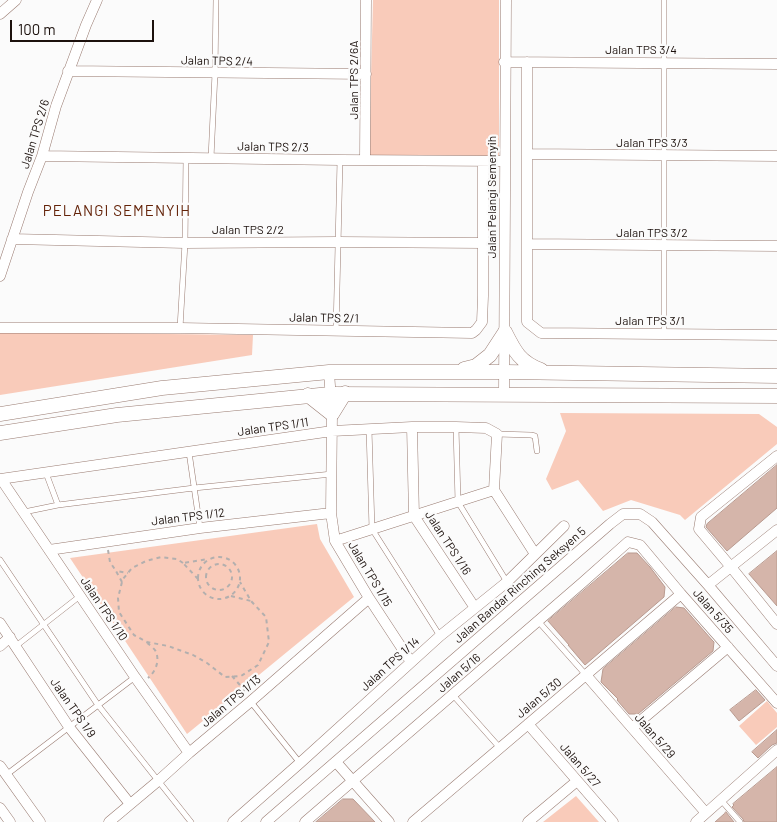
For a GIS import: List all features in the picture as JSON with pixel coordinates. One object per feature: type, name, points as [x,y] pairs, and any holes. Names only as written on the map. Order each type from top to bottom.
[{"type":"street","points":[[0,14],[16,0]]},
{"type":"street","name":"Jalan TPS 2/6","points":[[0,276],[42,156],[68,71],[97,0]]},
{"type":"street","name":"Jalan TPS 2/6A","points":[[365,160],[366,0]]},
{"type":"street","name":"Jalan Pelangi Semenyih","points":[[504,394],[504,62],[506,0]]},
{"type":"street","name":"Jalan TPS 3/4","points":[[504,62],[777,64]]},
{"type":"street","points":[[526,244],[527,62]]},
{"type":"street","name":"Jalan TPS 2/4","points":[[68,71],[366,74]]},
{"type":"street","name":"Jalan TPS 3/3","points":[[527,154],[777,156]]},
{"type":"street","name":"Jalan TPS 2/3","points":[[42,156],[504,161]]},
{"type":"street","name":"Jalan TPS 2/1","points":[[0,328],[180,328],[472,333],[482,322],[484,162]]},
{"type":"street","name":"Jalan TPS 2/2","points":[[12,239],[185,243],[483,243]]},
{"type":"street","name":"Jalan TPS 3/2","points":[[526,244],[777,246]]},
{"type":"street","name":"Jalan TPS 3/1","points":[[526,244],[527,322],[541,333],[777,335]]},
{"type":"street","points":[[505,332],[522,360],[546,373]]},
{"type":"street","points":[[448,373],[476,366],[490,355],[505,332]]},
{"type":"street","points":[[0,414],[162,388],[329,372],[505,372],[777,376]]},
{"type":"street","name":"Jalan TPS 1/15","points":[[329,372],[332,414],[332,513],[335,542],[369,598],[412,662]]},
{"type":"street","points":[[308,396],[332,414],[345,393]]},
{"type":"street","points":[[0,433],[117,415],[345,393],[777,396]]},
{"type":"street","name":"Jalan TPS 1/16","points":[[412,427],[414,516],[475,608]]},
{"type":"street","name":"Jalan TPS 1/11","points":[[0,479],[332,431],[456,427],[486,428],[497,434]]},
{"type":"street","points":[[497,434],[494,490],[535,554]]},
{"type":"street","points":[[777,456],[701,517],[699,529],[777,624]]},
{"type":"street","name":"Jalan TPS 1/10","points":[[0,479],[188,753]]},
{"type":"street","points":[[335,542],[494,490]]},
{"type":"street","name":"Jalan TPS 1/12","points":[[49,550],[200,528],[332,513]]},
{"type":"street","name":"Jalan Bandar Rinching Seksyen 5","points":[[266,822],[623,514],[640,514],[652,522],[777,666]]},
{"type":"street","name":"Jalan TPS 1/14","points":[[232,822],[440,636],[508,582],[564,526]]},
{"type":"street","points":[[708,585],[777,530]]},
{"type":"street","name":"Jalan 5/35","points":[[628,542],[640,545],[777,703]]},
{"type":"street","name":"Jalan 5/16","points":[[305,822],[628,542]]},
{"type":"street","name":"Jalan 5/30","points":[[413,822],[681,594]]},
{"type":"street","name":"Jalan TPS 1/13","points":[[109,822],[158,781],[248,697],[369,598]]},
{"type":"street","name":"Jalan TPS 1/9","points":[[0,623],[69,727],[130,804]]},
{"type":"street","points":[[0,646],[13,642]]},
{"type":"street","points":[[632,728],[728,647]]},
{"type":"street","name":"Jalan 5/29","points":[[586,675],[706,813]]},
{"type":"street","name":"Jalan 5/27","points":[[528,724],[613,822]]},
{"type":"street","points":[[696,822],[777,750]]},
{"type":"street","points":[[336,762],[388,822]]},
{"type":"street","points":[[3,770],[40,822]]},
{"type":"street","points":[[528,822],[577,781]]},
{"type":"street","points":[[0,808],[10,822]]},
{"type":"lane","points":[[211,158],[216,0]]},
{"type":"lane","points":[[664,0],[664,334]]},
{"type":"lane","points":[[180,328],[185,243],[186,158]]},
{"type":"lane","points":[[336,331],[340,160]]},
{"type":"lane","points":[[456,427],[458,502],[508,582]]},
{"type":"lane","points":[[369,429],[372,529],[440,636]]},
{"type":"lane","name":"Jalan TPS 1/11","points":[[497,434],[535,436],[537,451]]},
{"type":"lane","points":[[189,451],[200,528]]},
{"type":"lane","points":[[46,472],[58,505]]},
{"type":"lane","points":[[23,512],[58,505],[194,488],[332,474]]},
{"type":"lane","points":[[0,560],[98,705],[191,822]]},
{"type":"lane","points":[[13,642],[43,625],[80,596]]},
{"type":"lane","points":[[538,621],[586,675]]},
{"type":"lane","points":[[3,770],[69,727],[135,677]]},
{"type":"lane","points":[[453,695],[500,748]]},
{"type":"lane","points":[[248,697],[300,763]]},
{"type":"lane","points":[[721,800],[740,822]]},
{"type":"path","points":[[107,548],[110,562],[122,582]]},
{"type":"path","points":[[198,579],[177,559],[161,557],[146,561],[132,568],[122,582],[118,598],[119,612],[134,635],[147,642],[168,646],[194,655],[225,677],[241,676],[258,665],[269,642],[266,617],[251,601],[240,582]]},
{"type":"path","points":[[183,563],[211,558],[217,557],[231,560],[236,564],[241,577],[239,587],[231,596],[219,599],[203,592],[198,579],[198,572],[205,562],[211,558]]},
{"type":"path","points":[[219,564],[223,564],[230,569],[232,577],[231,584],[226,589],[219,590],[212,588],[206,578],[211,567],[219,564]]},
{"type":"path","points":[[116,571],[128,573]]},
{"type":"path","points":[[232,577],[241,577]]},
{"type":"path","points":[[231,596],[251,601]]},
{"type":"path","points":[[146,680],[154,674],[157,664],[156,652],[147,642]]},
{"type":"path","points":[[232,676],[248,697]]},
{"type":"shaded area","points":[[373,0],[499,0],[499,156],[369,157]]},
{"type":"shaded area","points":[[0,332],[253,335],[252,355],[0,395]]},
{"type":"shaded area","points":[[560,413],[759,414],[777,427],[777,444],[685,520],[680,515],[631,500],[603,511],[578,480],[552,490],[546,479],[566,431]]},
{"type":"shaded area","points":[[317,524],[320,539],[354,597],[187,734],[70,558]]},
{"type":"shaded area","points":[[767,701],[777,713],[777,727],[756,745],[739,726]]},
{"type":"shaded area","points":[[576,796],[599,822],[543,822]]},
{"type":"building","points":[[777,465],[777,508],[727,551],[706,527],[707,524]]},
{"type":"building","points":[[777,551],[777,606],[749,574]]},
{"type":"building","points":[[628,553],[637,553],[650,567],[665,587],[664,597],[585,665],[548,621]]},
{"type":"building","points":[[676,607],[684,608],[714,642],[713,651],[638,714],[629,714],[618,699],[601,682],[603,669]]},
{"type":"building","points":[[756,690],[765,700],[739,721],[730,710]]},
{"type":"building","points":[[777,730],[777,743],[772,745],[758,758],[752,752]]},
{"type":"building","points":[[777,767],[777,822],[744,822],[732,807],[733,804]]},
{"type":"building","points":[[343,799],[353,799],[375,822],[316,822]]},
{"type":"building","points":[[726,812],[734,822],[715,822],[724,814]]},
{"type":"district","name":"PELANGI SEMENYIH","points":[[117,211]]}]
